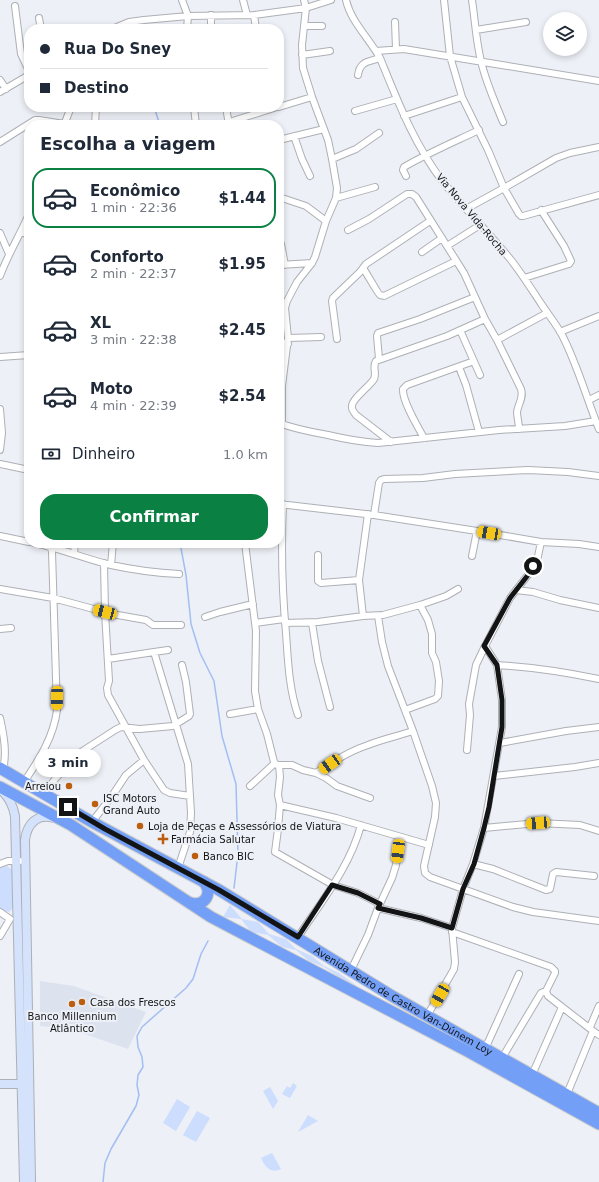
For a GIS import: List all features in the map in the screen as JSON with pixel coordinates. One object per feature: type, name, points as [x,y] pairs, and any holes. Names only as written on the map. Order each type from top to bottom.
[{"type":"highway","name":"Avenida Pedro de Castro Van-Dúnem Loy","points":[[2,769],[92,822],[204,882],[298,937],[427,1016],[532,1075],[598,1109]]},
{"type":"highway","name":"Avenida Pedro de Castro Van-Dúnem Loy","points":[[0,786],[71,824],[211,917],[469,1052],[599,1124]]},
{"type":"highway","points":[[190,903],[197,904],[205,900],[208,892],[204,882]]},
{"type":"street","points":[[182,0],[188,16],[187,24]]},
{"type":"street","points":[[243,0],[254,24]]},
{"type":"street","points":[[284,371],[288,341],[285,308],[287,301],[297,282],[312,263],[317,252],[326,221],[336,198],[337,188],[328,140],[312,97],[304,68],[302,45],[306,8],[304,0]]},
{"type":"street","points":[[124,24],[129,22],[188,16],[251,15],[306,8],[331,0]]},
{"type":"street","name":"Via Nova Vida-Rocha","points":[[346,0],[348,8],[356,22],[380,58],[417,143],[443,182],[496,242],[524,278],[560,332],[576,366],[599,429]]},
{"type":"street","points":[[444,0],[450,56],[462,97],[479,130],[504,188],[521,216],[599,195]]},
{"type":"street","points":[[472,0],[481,62],[487,82],[503,122]]},
{"type":"street","points":[[15,6],[21,54],[24,61]]},
{"type":"street","points":[[211,15],[211,24]]},
{"type":"street","points":[[39,18],[40,24]]},
{"type":"street","points":[[395,22],[396,49]]},
{"type":"street","points":[[476,30],[526,22]]},
{"type":"street","points":[[304,26],[322,26]]},
{"type":"street","points":[[376,51],[404,49],[599,81],[599,75]]},
{"type":"street","points":[[302,55],[330,51]]},
{"type":"street","points":[[358,74],[359,68],[362,65],[380,58]]},
{"type":"street","points":[[0,80],[3,91],[24,78]]},
{"type":"street","points":[[284,105],[312,97]]},
{"type":"street","points":[[404,116],[462,97]]},
{"type":"street","points":[[355,111],[397,99]]},
{"type":"street","points":[[237,120],[258,112]]},
{"type":"street","points":[[0,142],[24,127]]},
{"type":"street","points":[[284,139],[324,129]]},
{"type":"street","points":[[406,176],[403,170],[404,167],[425,155],[479,130]]},
{"type":"street","points":[[332,158],[356,149],[379,133]]},
{"type":"street","points":[[294,136],[310,176]]},
{"type":"street","points":[[466,209],[556,158],[570,153],[599,147]]},
{"type":"street","points":[[336,198],[375,186]]},
{"type":"street","points":[[348,230],[407,194],[412,194],[416,197],[464,273],[485,319],[498,340],[523,393],[517,413],[520,429]]},
{"type":"street","points":[[284,199],[306,206],[326,221]]},
{"type":"street","points":[[524,278],[569,264],[571,261],[564,246],[541,210]]},
{"type":"street","points":[[337,339],[332,302],[337,293],[360,272],[366,264],[430,221]]},
{"type":"street","points":[[0,276],[2,264],[24,225]]},
{"type":"street","points":[[447,246],[480,225]]},
{"type":"street","points":[[0,233],[9,254]]},
{"type":"street","points":[[422,252],[442,238]]},
{"type":"street","points":[[363,268],[378,293],[384,296],[456,261]]},
{"type":"street","points":[[284,265],[312,263]]},
{"type":"street","points":[[379,359],[378,333],[420,319],[475,297]]},
{"type":"street","points":[[498,340],[547,313]]},
{"type":"street","points":[[560,332],[599,316]]},
{"type":"street","points":[[391,442],[356,415],[352,407],[354,402],[375,376],[374,363],[379,359],[414,348],[485,319]]},
{"type":"street","points":[[460,330],[480,375]]},
{"type":"street","points":[[284,341],[321,337]]},
{"type":"street","points":[[0,357],[24,355]]},
{"type":"street","points":[[424,438],[402,393],[403,389],[407,385],[474,361]]},
{"type":"street","points":[[459,367],[466,385],[479,432]]},
{"type":"street","points":[[589,400],[599,395]]},
{"type":"street","points":[[0,409],[0,450]]},
{"type":"street","points":[[284,425],[361,442],[378,443],[479,432],[565,426],[596,421]]},
{"type":"street","points":[[0,464],[24,469]]},
{"type":"street","points":[[363,616],[360,580],[371,514],[381,480],[528,470],[568,472],[599,476]]},
{"type":"street","points":[[284,504],[371,514],[477,530],[541,542],[579,544],[599,547]]},
{"type":"street","points":[[472,556],[477,530]]},
{"type":"street","points":[[0,536],[24,541]]},
{"type":"street","points":[[467,750],[470,715],[469,704],[476,665],[484,646],[510,598],[537,561],[541,542]]},
{"type":"street","points":[[24,782],[45,748],[56,720],[57,698],[51,548]]},
{"type":"street","points":[[59,548],[111,565],[158,573],[179,574]]},
{"type":"street","points":[[74,554],[75,548]]},
{"type":"street","points":[[111,565],[113,548]]},
{"type":"street","points":[[246,548],[255,622],[256,642],[254,692],[273,759],[277,764],[278,795],[280,805],[275,852],[332,885],[358,893],[379,906],[421,918],[553,969],[555,973],[546,991],[538,998],[502,1058]]},
{"type":"street","points":[[282,548],[284,621],[288,662],[292,695],[298,715]]},
{"type":"street","points":[[318,555],[318,581],[320,583],[360,580]]},
{"type":"street","points":[[104,563],[109,680],[107,688],[108,695],[144,760],[164,790],[170,793],[190,796]]},
{"type":"street","points":[[0,589],[53,598],[105,612],[146,620],[153,624],[181,625]]},
{"type":"street","points":[[255,622],[284,621],[312,623],[363,616],[378,616],[420,605],[446,596],[458,589]]},
{"type":"street","points":[[516,590],[533,592],[560,600],[599,608]]},
{"type":"street","points":[[205,617],[253,604]]},
{"type":"street","points":[[405,710],[435,699],[438,696],[439,681],[436,662],[432,653],[432,634],[428,620],[420,605]]},
{"type":"street","points":[[378,616],[388,666],[413,731],[432,786],[436,803],[436,818],[424,870],[426,876],[513,907],[533,912],[599,921]]},
{"type":"street","points":[[312,623],[318,661],[330,706]]},
{"type":"street","points":[[0,629],[11,628]]},
{"type":"street","points":[[427,1016],[454,969],[455,962],[452,930],[463,889],[474,864],[484,828],[500,743],[503,718],[497,665],[484,646]]},
{"type":"street","points":[[108,659],[168,650]]},
{"type":"street","points":[[154,652],[188,764],[191,813],[190,832],[178,868]]},
{"type":"street","points":[[497,665],[552,670],[599,678]]},
{"type":"street","points":[[44,794],[55,778],[81,752],[115,730],[121,727],[140,729],[161,728],[176,725],[188,717],[190,714],[186,682],[182,666]]},
{"type":"street","points":[[230,714],[258,709]]},
{"type":"street","points":[[0,718],[6,750],[6,760],[2,769]]},
{"type":"street","points":[[500,743],[566,731],[599,727]]},
{"type":"street","points":[[316,773],[357,749],[413,731]]},
{"type":"street","points":[[92,822],[126,775],[144,760]]},
{"type":"street","points":[[494,776],[599,763]]},
{"type":"street","points":[[250,786],[277,764],[292,765],[303,770],[316,773],[337,786],[370,798]]},
{"type":"street","points":[[0,790],[9,800],[14,812],[21,861]]},
{"type":"street","points":[[280,805],[336,818],[429,845]]},
{"type":"street","points":[[30,1182],[18,919],[21,861],[28,826],[36,819],[52,817],[71,824]]},
{"type":"street","points":[[484,828],[538,823],[580,825],[599,831]]},
{"type":"street","points":[[298,937],[332,885],[351,852],[356,842],[361,825]]},
{"type":"street","points":[[351,970],[368,935],[395,871],[400,837]]},
{"type":"street","points":[[0,864],[8,861],[21,861]]},
{"type":"street","points":[[474,864],[493,869],[546,890],[550,889],[553,874],[556,872],[594,876]]},
{"type":"street","points":[[0,912],[18,919]]},
{"type":"street","points":[[0,936],[18,919]]},
{"type":"street","points":[[486,1049],[519,974]]},
{"type":"street","points":[[546,991],[548,996],[599,1035]]},
{"type":"street","points":[[567,1094],[599,1006]]},
{"type":"street","points":[[532,1075],[562,1007]]},
{"type":"street","points":[[0,1084],[25,1084]]},
{"type":"street","points":[[24,1182],[25,1084]]},
{"type":"shaded area","points":[[7,866],[14,873],[14,907],[9,912],[0,908],[0,868]]},
{"type":"shaded area","points":[[230,905],[242,919],[258,922],[269,934],[286,939],[296,949],[312,956],[324,966],[339,973],[357,986],[337,976],[324,967],[309,961],[296,950],[282,947],[268,935],[251,932],[241,919],[223,917]]},
{"type":"shaded area","points":[[40,981],[74,986],[146,1012],[128,1049],[70,1029],[40,1026]]},
{"type":"shaded area","points":[[293,1083],[297,1086],[290,1098],[282,1094],[287,1086],[290,1088]]},
{"type":"shaded area","points":[[270,1087],[278,1101],[273,1109],[263,1091]]},
{"type":"shaded area","points":[[177,1099],[190,1107],[176,1131],[163,1123]]},
{"type":"shaded area","points":[[197,1111],[210,1118],[196,1142],[183,1135]]},
{"type":"shaded area","points":[[308,1115],[318,1121],[298,1132]]},
{"type":"shaded area","points":[[272,1153],[281,1169],[274,1171],[266,1167],[261,1158]]},
{"type":"waterway","points":[[156,112],[158,120]]},
{"type":"waterway","points":[[181,548],[186,575],[191,624],[200,653],[214,681],[222,736],[236,784],[238,854],[234,888]]},
{"type":"waterway","points":[[103,1182],[105,1163],[111,1149],[136,1106],[139,1095],[137,1085],[138,1075],[143,1067],[137,1036],[142,1027],[186,988],[193,979],[201,954],[208,941]]},
{"type":"place","name":"Arreiou","points":[[69,786]]},
{"type":"place","name":"ISC Motors Grand Auto","points":[[95,804]]},
{"type":"place","name":"Loja de Peças e Assessórios de Viatura","points":[[140,826]]},
{"type":"place","name":"Farmácia Salutar","points":[[163,839]]},
{"type":"place","name":"Banco BIC","points":[[195,856]]},
{"type":"place","name":"Casa dos Frescos","points":[[82,1002]]},
{"type":"place","name":"Banco Millennium Atlântico","points":[[72,1004]]},
{"type":"route","points":[[68,807],[92,822],[219,890],[298,937],[332,885],[363,895],[380,904],[378,908],[421,918],[452,928],[463,889],[474,864],[484,828],[489,807],[502,727],[502,700],[497,665],[484,646],[510,598],[533,566]]}]
